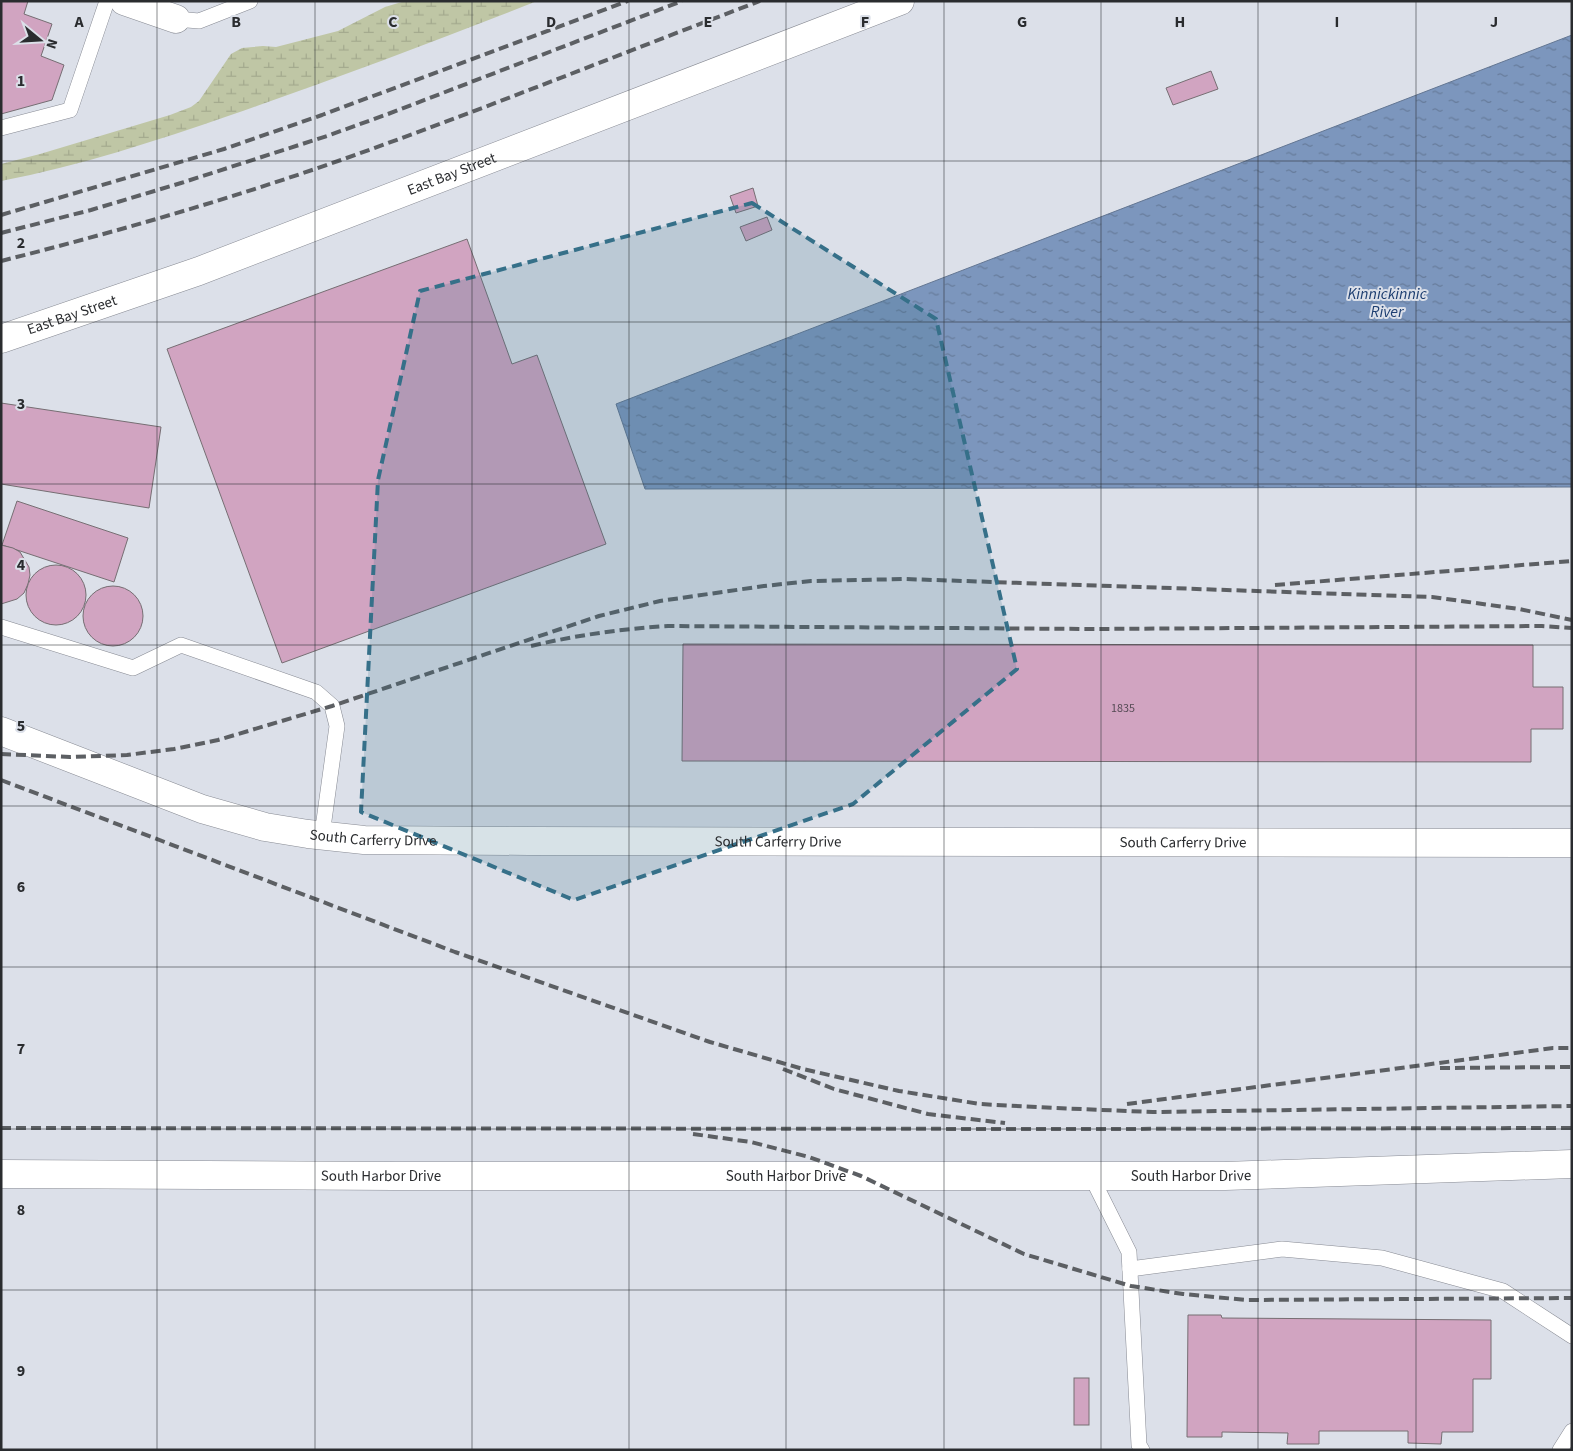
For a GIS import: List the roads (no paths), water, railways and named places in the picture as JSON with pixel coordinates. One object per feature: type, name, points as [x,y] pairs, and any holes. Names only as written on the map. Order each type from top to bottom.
[{"type":"street","points":[[124,1],[176,19]]},
{"type":"street","name":"East Bay Street","points":[[1,339],[199,271],[900,1]]},
{"type":"street","name":"South Carferry Drive","points":[[1,731],[202,808],[265,827],[364,840],[1572,843]]},
{"type":"street","name":"South Harbor Drive","points":[[1,1174],[1225,1176],[1572,1164]]},
{"type":"lane","points":[[1,128],[70,110],[107,1]]},
{"type":"lane","points":[[176,19],[199,20],[226,12],[250,1]]},
{"type":"lane","points":[[1,627],[133,668],[181,645],[316,692],[332,706],[337,726],[322,835]]},
{"type":"lane","points":[[1091,1176],[1129,1252],[1139,1445],[1142,1450]]},
{"type":"lane","points":[[1130,1269],[1282,1249],[1382,1258],[1502,1291],[1572,1336]]},
{"type":"lane","points":[[1560,1450],[1572,1431]]},
{"type":"water","name":"Kinnickinnic River","points":[[1572,35],[1572,487],[645,489],[616,404]]},
{"type":"railway","points":[[1,215],[224,149],[322,115],[628,1]]},
{"type":"railway","points":[[1,233],[91,210],[327,136],[682,1]]},
{"type":"railway","points":[[1,261],[172,214],[341,160],[446,122],[760,1]]},
{"type":"railway","points":[[1275,585],[1572,561]]},
{"type":"railway","points":[[1,754],[70,757],[127,755],[174,749],[218,740],[332,706],[599,616],[660,601],[811,581],[905,579],[1432,597],[1519,609],[1572,620]]},
{"type":"railway","points":[[531,646],[599,633],[668,626],[1092,629],[1542,626],[1572,628]]},
{"type":"railway","points":[[1,780],[455,952],[710,1042],[803,1069],[899,1091],[980,1104],[1153,1112],[1572,1106]]},
{"type":"railway","points":[[1127,1104],[1553,1048],[1572,1048]]},
{"type":"railway","points":[[1440,1068],[1572,1067]]},
{"type":"railway","points":[[783,1069],[834,1089],[928,1114],[1005,1123]]},
{"type":"railway","points":[[1,1128],[1572,1128]]},
{"type":"railway","points":[[693,1134],[751,1142],[809,1157],[861,1176],[1024,1254],[1131,1286],[1183,1294],[1246,1300],[1572,1298]]}]
